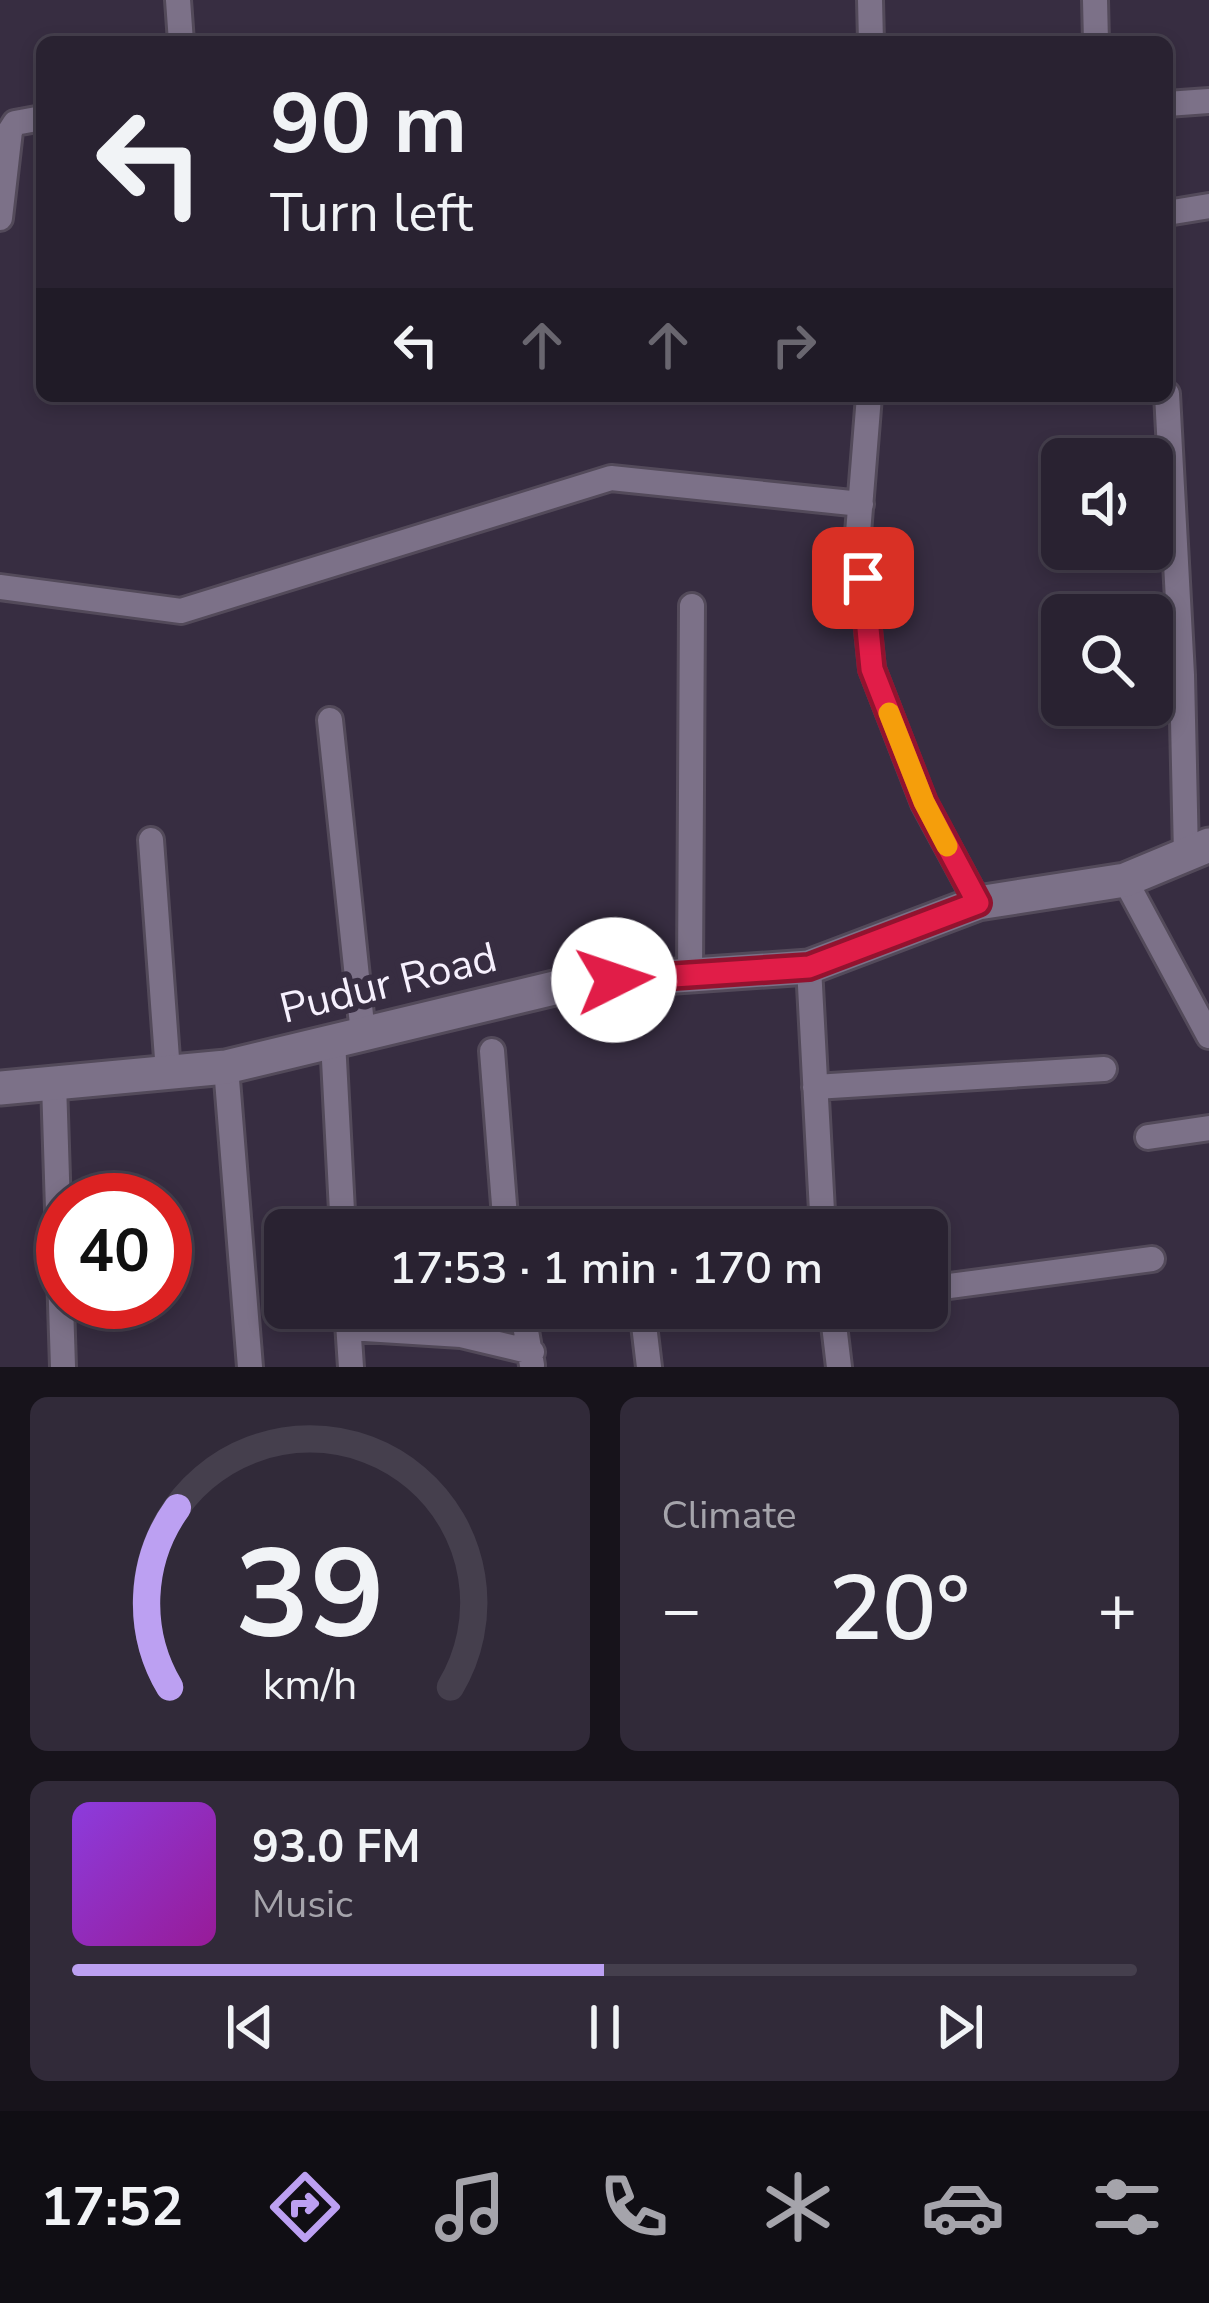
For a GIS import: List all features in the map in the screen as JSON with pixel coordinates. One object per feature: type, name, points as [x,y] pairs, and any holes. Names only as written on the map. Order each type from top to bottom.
[{"type":"street","points":[[178,0],[181,36]]},
{"type":"street","points":[[870,0],[871,36]]},
{"type":"street","points":[[1095,0],[1096,36]]},
{"type":"street","points":[[1173,104],[1209,101]]},
{"type":"street","points":[[0,218],[10,131],[15,123],[36,119]]},
{"type":"street","points":[[1173,212],[1209,206]]},
{"type":"street","points":[[869,402],[858,532],[872,669],[924,802],[978,903]]},
{"type":"street","points":[[1167,402],[1182,675],[1198,850]]},
{"type":"street","points":[[0,587],[181,610],[610,478],[861,504]]},
{"type":"street","points":[[690,975],[692,606]]},
{"type":"street","points":[[330,720],[348,1038],[344,1209]]},
{"type":"street","points":[[151,840],[168,1072]]},
{"type":"street","name":"Pudur Road","points":[[0,1088],[226,1067],[575,983],[809,967],[978,903],[1125,880],[1198,850]]},
{"type":"street","points":[[1125,880],[1209,1036]]},
{"type":"street","points":[[809,967],[822,1209]]},
{"type":"street","points":[[1182,986],[1209,986]]},
{"type":"street","points":[[492,1051],[504,1209]]},
{"type":"street","points":[[226,1067],[250,1367]]},
{"type":"street","points":[[815,1087],[1104,1069]]},
{"type":"street","points":[[54,1083],[63,1367]]},
{"type":"street","points":[[1148,1136],[1209,1128]]},
{"type":"street","points":[[948,1286],[1152,1259]]},
{"type":"street","points":[[348,1329],[350,1367]]},
{"type":"street","points":[[421,1329],[461,1335],[532,1360],[527,1329]]},
{"type":"street","points":[[644,1329],[649,1367]]},
{"type":"street","points":[[834,1329],[839,1367]]},
{"type":"slow traffic","points":[[889,713],[947,846]]},
{"type":"route","points":[[614,980],[809,967],[978,903],[924,802],[872,669],[863,578]]}]
